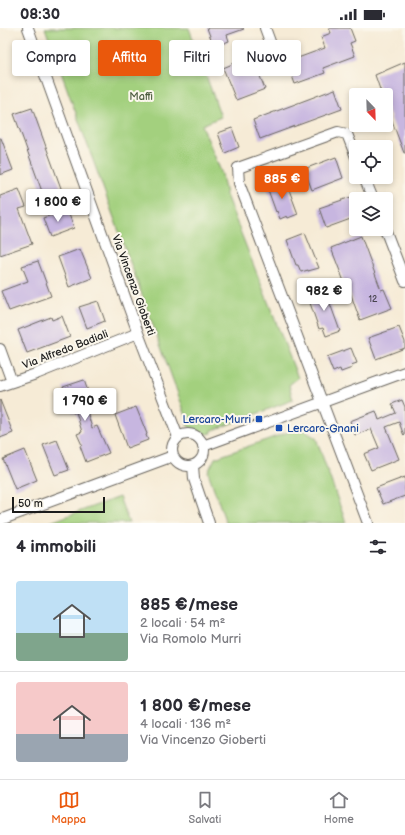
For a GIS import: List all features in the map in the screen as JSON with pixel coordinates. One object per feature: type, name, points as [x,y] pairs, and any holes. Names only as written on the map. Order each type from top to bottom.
[{"type":"street","name":"Via Vincenzo Gioberti","points":[[28,28],[138,333],[178,437]]},
{"type":"street","points":[[265,28],[269,40]]},
{"type":"street","points":[[349,140],[347,134],[338,132],[238,168],[239,183],[368,523]]},
{"type":"street","points":[[388,236],[405,280]]},
{"type":"street","name":"Via Alfredo Badiali","points":[[0,386],[36,374],[138,333]]},
{"type":"street","points":[[0,349],[12,382]]},
{"type":"street","points":[[204,446],[405,372]]},
{"type":"street","points":[[182,434],[193,434],[204,446],[201,459],[193,465],[184,466],[179,464],[173,456],[172,446],[182,434]]},
{"type":"street","points":[[0,520],[173,456]]},
{"type":"street","points":[[193,465],[194,479],[209,523]]},
{"type":"green space","name":"Maffi","points":[[45,28],[189,28],[193,40],[169,40],[169,76],[206,76],[221,117],[202,125],[222,174],[226,195],[298,378],[289,385],[293,400],[211,431],[212,433],[208,434],[198,432],[186,424],[188,423],[186,416],[62,76],[90,76],[90,40],[49,40]]},
{"type":"green space","points":[[300,428],[316,438],[346,523],[226,523],[208,472],[215,458]]},
{"type":"green space","points":[[119,497],[129,523],[48,523]]},
{"type":"building","points":[[207,28],[244,29],[227,35],[229,41],[224,43],[224,40],[211,40]]},
{"type":"building","points":[[329,28],[350,28],[355,41],[350,43],[355,56],[323,68],[325,73],[295,84],[292,76],[301,76],[301,57],[325,48],[321,37],[331,33]]},
{"type":"building","points":[[405,62],[405,153],[393,124],[393,88],[380,88],[375,75]]},
{"type":"building","points":[[232,64],[232,76],[260,76],[265,89],[236,100],[224,68]]},
{"type":"building","points":[[335,89],[342,109],[260,139],[253,120]]},
{"type":"building","points":[[32,108],[62,191],[44,197],[14,114]]},
{"type":"building","points":[[232,128],[239,147],[225,153],[218,133]]},
{"type":"building","points":[[0,138],[13,170],[0,175]]},
{"type":"building","points":[[336,157],[343,178],[312,190],[304,169]]},
{"type":"building","points":[[285,179],[298,214],[280,219],[267,187]]},
{"type":"building","points":[[19,189],[26,207],[19,209],[32,244],[0,255],[0,196]]},
{"type":"building","points":[[349,198],[349,220],[326,228],[319,208]]},
{"type":"building","points":[[67,209],[74,228],[50,237],[43,218]]},
{"type":"building","points":[[305,233],[319,268],[301,272],[298,265],[296,265],[287,240]]},
{"type":"building","points":[[361,236],[381,290],[384,289],[392,308],[360,320],[347,284],[345,284],[331,248]]},
{"type":"building","points":[[80,249],[92,278],[69,287],[58,257]]},
{"type":"building","points":[[38,261],[51,296],[9,311],[1,291],[28,281],[22,266]]},
{"type":"building","points":[[324,287],[340,331],[326,336],[323,328],[319,329],[310,303],[313,301],[310,293]]},
{"type":"building","points":[[98,301],[105,321],[87,328],[79,307]]},
{"type":"building","points":[[62,316],[70,337],[27,353],[18,330],[51,317],[52,320]]},
{"type":"building","points":[[399,327],[405,342],[405,348],[376,359],[368,338]]},
{"type":"building","points":[[351,348],[357,363],[351,365],[352,368],[341,372],[340,369],[333,372],[327,357]]},
{"type":"building","points":[[84,380],[93,406],[86,408],[92,428],[97,426],[109,453],[86,462],[80,446],[82,445],[77,434],[82,432],[76,412],[73,413],[63,387]]},
{"type":"building","points":[[0,400],[13,433],[0,438]]},
{"type":"building","points":[[402,400],[405,407],[405,435],[404,436],[399,422],[386,427],[399,459],[371,470],[364,454],[379,448],[371,429],[355,435],[350,421],[376,411],[379,420],[396,413],[392,404]]},
{"type":"building","points":[[136,407],[148,440],[127,448],[115,415]]},
{"type":"building","points":[[57,440],[69,470],[55,475],[43,445]]},
{"type":"building","points":[[25,450],[37,480],[15,489],[3,459]]},
{"type":"building","points":[[405,477],[405,496],[383,504],[376,488]]},
{"type":"place","name":"Lercaro-Murri","points":[[259,419]]},
{"type":"place","name":"Lercaro-Gnani","points":[[279,428]]}]
